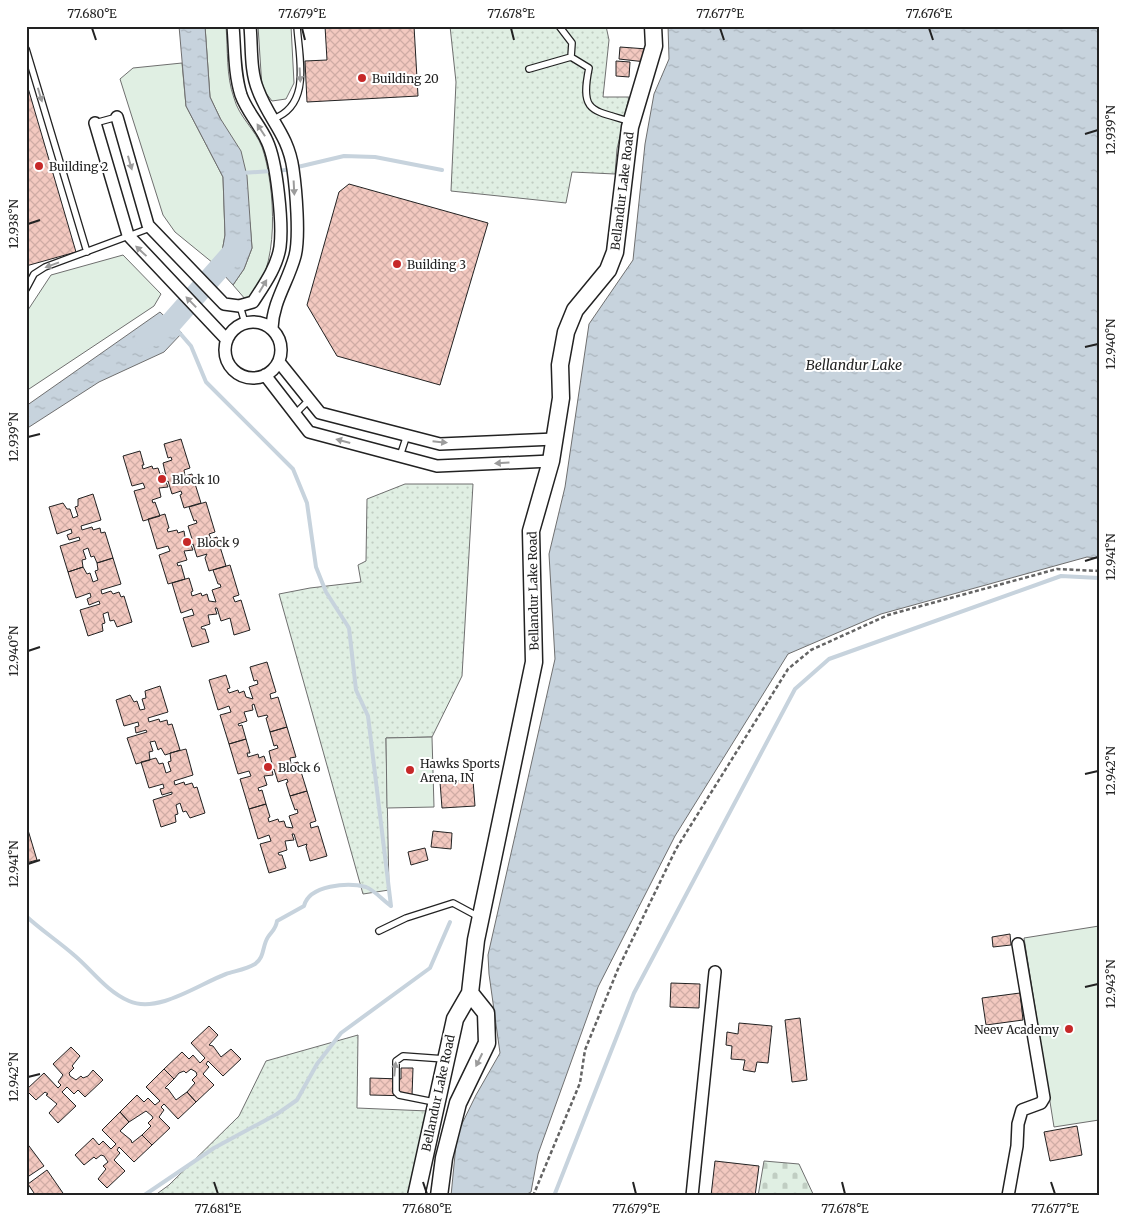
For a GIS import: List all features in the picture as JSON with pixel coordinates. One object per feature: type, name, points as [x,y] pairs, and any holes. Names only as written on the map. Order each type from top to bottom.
[{"type":"street","points":[[117,116],[150,228],[224,304],[240,306],[253,302],[264,286],[280,246],[274,162],[268,142],[242,96],[238,82],[233,26]]},
{"type":"street","points":[[250,26],[254,79],[262,100],[288,148],[293,169],[297,248],[275,304],[272,328]]},
{"type":"street","name":"Bellandur Lake Road","points":[[416,1196],[455,1019],[470,993],[481,918],[534,662],[531,531],[551,461],[555,439],[561,398],[560,364],[566,332],[575,310],[608,270],[615,252],[631,122],[654,46],[653,26]]},
{"type":"street","points":[[95,123],[129,236],[227,340]]},
{"type":"street","points":[[260,322],[272,328],[281,342],[279,362],[265,375],[249,378],[236,372],[227,360],[225,352],[227,340],[232,331],[245,323],[260,322]]},
{"type":"street","points":[[279,362],[320,413],[440,444],[555,439]]},
{"type":"street","points":[[265,375],[309,432],[437,466],[551,461]]},
{"type":"street","points":[[1008,1196],[1022,1110],[1041,1103],[1044,1098],[1018,944]]},
{"type":"street","points":[[692,1196],[715,972]]},
{"type":"street","name":"Bellandur Lake Road","points":[[439,1196],[444,1158],[458,1103],[487,1043],[486,1013],[470,993]]},
{"type":"lane","points":[[273,119],[290,109],[299,92],[297,26]]},
{"type":"lane","points":[[559,26],[572,43],[571,57]]},
{"type":"lane","points":[[26,48],[87,252]]},
{"type":"lane","points":[[529,69],[571,57],[589,68],[586,97],[589,106],[594,110],[631,122]]},
{"type":"lane","points":[[95,123],[117,116]]},
{"type":"lane","points":[[26,288],[39,270],[150,228]]},
{"type":"lane","points":[[240,306],[245,323]]},
{"type":"lane","points":[[295,414],[310,400]]},
{"type":"lane","points":[[400,456],[407,435]]},
{"type":"lane","points":[[379,931],[406,918],[454,903],[481,918]]},
{"type":"lane","points":[[436,1103],[406,1097],[396,1092],[396,1061],[403,1056],[446,1059]]},
{"type":"path","points":[[533,1196],[580,1083],[585,1050],[618,970],[676,849],[788,669],[811,650],[888,615],[1057,569],[1099,571]]},
{"type":"green space","points":[[205,26],[226,26],[228,72],[231,90],[236,105],[262,147],[270,183],[272,228],[266,271],[258,288],[246,300],[233,285],[244,269],[252,248],[250,223],[220,118],[210,97]]},
{"type":"green space","points":[[258,26],[291,26],[294,83],[286,99],[272,101],[262,88]]},
{"type":"green space","points":[[450,26],[606,26],[609,40],[603,97],[629,97],[617,149],[615,174],[572,172],[566,203],[451,191],[456,82]]},
{"type":"green space","points":[[182,63],[186,106],[223,177],[225,235],[222,252],[213,263],[175,232],[163,215],[120,79],[133,68]]},
{"type":"green space","points":[[123,255],[161,294],[154,306],[26,391],[26,313],[51,275]]},
{"type":"green space","points":[[405,484],[473,484],[462,676],[432,737],[386,738],[389,890],[363,894],[279,594],[361,582],[358,565],[366,561],[367,499]]},
{"type":"green space","name":"Hawks Sports Arena, IN","points":[[432,737],[434,807],[387,808],[386,738]]},
{"type":"green space","name":"Neev Academy","points":[[1099,926],[1099,1120],[1054,1127],[1024,938]]},
{"type":"green space","points":[[358,1035],[357,1108],[428,1111],[407,1196],[154,1196],[169,1185],[239,1116],[266,1061]]},
{"type":"green space","points":[[764,1161],[799,1164],[814,1196],[758,1196]]},
{"type":"water","points":[[179,26],[205,26],[210,97],[220,118],[241,151],[247,176],[252,248],[244,269],[233,285],[213,263],[222,252],[225,235],[223,177],[186,106]]},
{"type":"water","name":"Bellandur Lake","points":[[668,26],[1099,26],[1099,558],[1087,557],[881,614],[788,654],[675,836],[598,987],[538,1154],[531,1192],[523,1196],[451,1196],[457,1134],[476,1095],[500,1053],[488,955],[555,659],[549,554],[565,487],[589,324],[633,260],[645,144],[654,94],[669,59]]},
{"type":"water","points":[[160,312],[182,333],[164,352],[99,382],[26,429],[26,406]]},
{"type":"building","name":"Building 20","points":[[325,26],[414,26],[418,96],[307,102],[305,61],[327,60]]},
{"type":"building","points":[[620,47],[647,49],[646,62],[619,59]]},
{"type":"building","points":[[616,61],[630,62],[629,77],[616,76]]},
{"type":"building","name":"Building 2","points":[[26,81],[76,252],[26,266]]},
{"type":"building","name":"Building 3","points":[[349,184],[488,223],[440,385],[337,356],[307,305],[339,192]]},
{"type":"building","name":"Block 10","points":[[181,439],[190,468],[184,470],[185,476],[192,474],[201,503],[184,508],[180,495],[182,494],[181,491],[172,494],[168,481],[166,482],[168,487],[159,488],[161,497],[152,500],[153,503],[155,502],[160,516],[143,521],[134,491],[145,488],[143,483],[132,486],[123,456],[140,451],[144,465],[142,465],[143,469],[152,466],[153,469],[158,468],[160,474],[163,473],[166,476],[163,463],[172,460],[171,457],[168,458],[164,444]]},
{"type":"building","points":[[93,494],[101,520],[81,526],[82,530],[92,527],[93,530],[100,528],[101,533],[105,532],[113,558],[97,563],[94,556],[91,557],[88,548],[83,550],[86,559],[82,560],[83,567],[68,572],[60,546],[80,540],[79,537],[69,540],[67,535],[72,533],[71,529],[57,534],[49,507],[63,503],[67,509],[70,509],[73,518],[78,516],[75,507],[78,506],[78,499]]},
{"type":"building","name":"Block 9","points":[[206,502],[215,532],[209,534],[211,539],[217,537],[226,566],[209,571],[205,558],[207,554],[197,557],[193,544],[191,545],[193,550],[184,551],[187,560],[177,563],[178,566],[181,565],[185,579],[168,584],[159,555],[170,551],[168,546],[157,549],[148,519],[165,514],[169,528],[167,529],[168,532],[177,530],[178,533],[184,531],[185,537],[192,539],[188,526],[197,523],[196,520],[194,521],[189,507]]},
{"type":"building","points":[[113,558],[121,584],[101,590],[102,594],[111,591],[113,594],[119,592],[121,597],[124,596],[132,622],[117,627],[114,620],[110,621],[108,612],[103,614],[105,623],[102,624],[103,631],[88,636],[80,610],[100,604],[99,601],[89,605],[87,599],[91,597],[90,593],[76,598],[68,572],[83,567],[87,574],[90,573],[93,582],[98,580],[95,571],[98,570],[97,563]]},
{"type":"building","points":[[230,565],[239,595],[233,597],[235,602],[241,600],[250,630],[234,635],[230,618],[221,621],[217,608],[215,608],[217,614],[208,615],[210,624],[201,627],[205,629],[209,642],[192,647],[183,618],[194,615],[192,609],[181,613],[172,583],[189,578],[193,591],[191,592],[192,596],[201,593],[202,596],[207,594],[209,601],[216,602],[212,590],[221,587],[213,570]]},
{"type":"building","points":[[267,662],[276,692],[270,694],[271,699],[278,697],[287,727],[270,732],[266,718],[268,717],[267,715],[258,717],[254,704],[252,705],[253,710],[244,712],[247,721],[238,724],[239,726],[242,725],[246,739],[229,744],[220,715],[231,712],[229,706],[218,710],[209,680],[226,675],[230,688],[227,689],[229,693],[238,690],[239,693],[244,691],[246,697],[253,699],[249,687],[258,684],[257,680],[254,681],[250,667]]},
{"type":"building","points":[[160,686],[168,712],[148,718],[149,722],[159,719],[160,722],[167,720],[168,725],[172,724],[180,750],[165,755],[161,748],[158,750],[155,741],[150,742],[153,751],[149,752],[150,760],[136,764],[127,738],[147,732],[146,730],[136,733],[135,727],[139,726],[138,722],[124,726],[116,700],[130,695],[134,702],[137,701],[140,710],[145,709],[142,699],[146,698],[145,691]]},
{"type":"building","name":"Block 6","points":[[287,727],[296,757],[290,758],[291,764],[298,762],[307,791],[290,796],[286,783],[288,782],[287,779],[278,782],[274,769],[272,770],[273,775],[264,776],[267,785],[258,788],[259,791],[262,790],[266,804],[249,809],[240,779],[251,776],[249,771],[238,774],[229,744],[246,739],[250,753],[247,753],[248,757],[258,754],[259,758],[264,756],[266,762],[272,764],[269,751],[278,748],[277,745],[274,746],[270,732]]},
{"type":"building","points":[[186,749],[193,775],[174,781],[175,785],[184,782],[185,785],[192,783],[194,788],[197,787],[205,813],[190,818],[186,811],[183,812],[180,803],[176,805],[178,814],[175,815],[176,822],[161,827],[153,800],[172,794],[172,792],[162,795],[160,789],[164,788],[163,784],[149,788],[141,762],[156,758],[159,764],[163,763],[166,773],[171,771],[168,762],[171,761],[170,753]]},
{"type":"building","points":[[473,780],[475,806],[442,808],[440,782]]},
{"type":"building","points":[[307,791],[316,821],[310,823],[311,828],[318,826],[327,856],[310,861],[306,847],[307,844],[298,847],[294,834],[292,834],[294,840],[285,841],[287,850],[278,853],[282,855],[286,868],[269,873],[260,844],[271,841],[269,835],[258,839],[249,809],[266,804],[270,817],[268,818],[269,822],[278,819],[279,822],[284,821],[286,827],[293,828],[289,816],[298,813],[290,796]]},
{"type":"building","points":[[28,830],[37,860],[26,863],[26,831]]},
{"type":"building","points":[[433,831],[452,833],[451,849],[431,847]]},
{"type":"building","points":[[425,848],[428,860],[411,865],[408,852]]},
{"type":"building","points":[[1010,934],[1011,945],[993,947],[992,937]]},
{"type":"building","points":[[671,983],[700,984],[699,1008],[670,1007]]},
{"type":"building","points":[[1020,993],[1023,1020],[986,1025],[982,998]]},
{"type":"building","points":[[800,1018],[807,1080],[792,1082],[785,1020]]},
{"type":"building","points":[[739,1023],[772,1026],[768,1063],[757,1062],[755,1072],[743,1070],[745,1060],[731,1059],[732,1046],[726,1045],[727,1032],[738,1034]]},
{"type":"building","points":[[209,1026],[218,1035],[209,1045],[213,1046],[221,1057],[231,1049],[241,1059],[223,1076],[208,1061],[206,1064],[209,1067],[203,1074],[214,1085],[196,1102],[187,1092],[195,1083],[192,1080],[197,1075],[196,1072],[191,1069],[186,1073],[184,1071],[179,1073],[174,1079],[164,1069],[182,1052],[189,1059],[193,1055],[200,1063],[205,1058],[191,1043]]},
{"type":"building","points":[[71,1047],[80,1056],[72,1066],[74,1068],[69,1073],[70,1076],[76,1080],[81,1076],[83,1078],[88,1076],[93,1070],[103,1080],[85,1097],[78,1090],[74,1094],[67,1087],[62,1092],[76,1106],[58,1123],[49,1113],[57,1104],[46,1095],[48,1094],[45,1092],[36,1100],[26,1090],[44,1073],[58,1088],[61,1085],[58,1082],[63,1075],[53,1064]]},
{"type":"building","points":[[401,1068],[413,1068],[412,1096],[370,1095],[370,1078],[401,1079]]},
{"type":"building","points":[[164,1069],[174,1079],[165,1088],[168,1089],[176,1100],[187,1092],[196,1102],[178,1119],[164,1104],[161,1107],[164,1110],[159,1117],[170,1128],[152,1145],[142,1135],[151,1126],[148,1123],[153,1118],[152,1116],[146,1111],[129,1122],[120,1112],[137,1095],[144,1102],[148,1098],[155,1105],[160,1101],[146,1087]]},
{"type":"building","points":[[120,1112],[129,1122],[120,1131],[132,1143],[142,1135],[152,1145],[134,1162],[119,1147],[117,1150],[120,1153],[114,1160],[125,1171],[107,1188],[98,1179],[106,1169],[103,1166],[108,1162],[104,1156],[101,1155],[96,1159],[94,1157],[84,1165],[75,1155],[93,1138],[99,1145],[103,1141],[111,1149],[116,1144],[102,1130]]},
{"type":"building","points":[[1077,1126],[1082,1155],[1050,1161],[1044,1132]]},
{"type":"building","points":[[26,1142],[44,1166],[26,1178]]},
{"type":"building","points":[[715,1161],[759,1166],[755,1196],[711,1196]]},
{"type":"building","points":[[47,1170],[65,1196],[36,1196],[28,1184]]},
{"type":"waterway","points":[[242,173],[285,170],[344,156],[375,157],[442,170]]},
{"type":"waterway","points":[[146,338],[171,323],[238,247]]},
{"type":"waterway","points":[[178,331],[191,346],[206,382],[293,469],[307,503],[316,567],[326,592],[349,628],[356,690],[368,716],[391,906]]},
{"type":"waterway","points":[[554,1196],[634,993],[795,689],[829,659],[1061,576],[1099,578]]},
{"type":"waterway","points":[[26,916],[74,955],[113,992],[129,1001],[140,1004],[153,1004],[178,996],[226,974],[255,964],[262,955],[266,940],[275,928],[277,921],[304,906],[307,899],[321,889],[340,885],[366,887],[391,906]]},
{"type":"waterway","points":[[143,1196],[214,1148],[277,1114],[297,1100],[317,1064],[341,1033],[430,968],[450,922]]},
{"type":"place","name":"Building 20","points":[[362,78]]},
{"type":"place","name":"Building 2","points":[[39,166]]},
{"type":"place","name":"Building 3","points":[[397,264]]},
{"type":"place","name":"Block 10","points":[[162,479]]},
{"type":"place","name":"Block 9","points":[[187,542]]},
{"type":"place","name":"Block 6","points":[[268,767]]},
{"type":"place","name":"Hawks Sports Arena, IN","points":[[410,770]]},
{"type":"place","name":"Neev Academy","points":[[1069,1029]]}]
